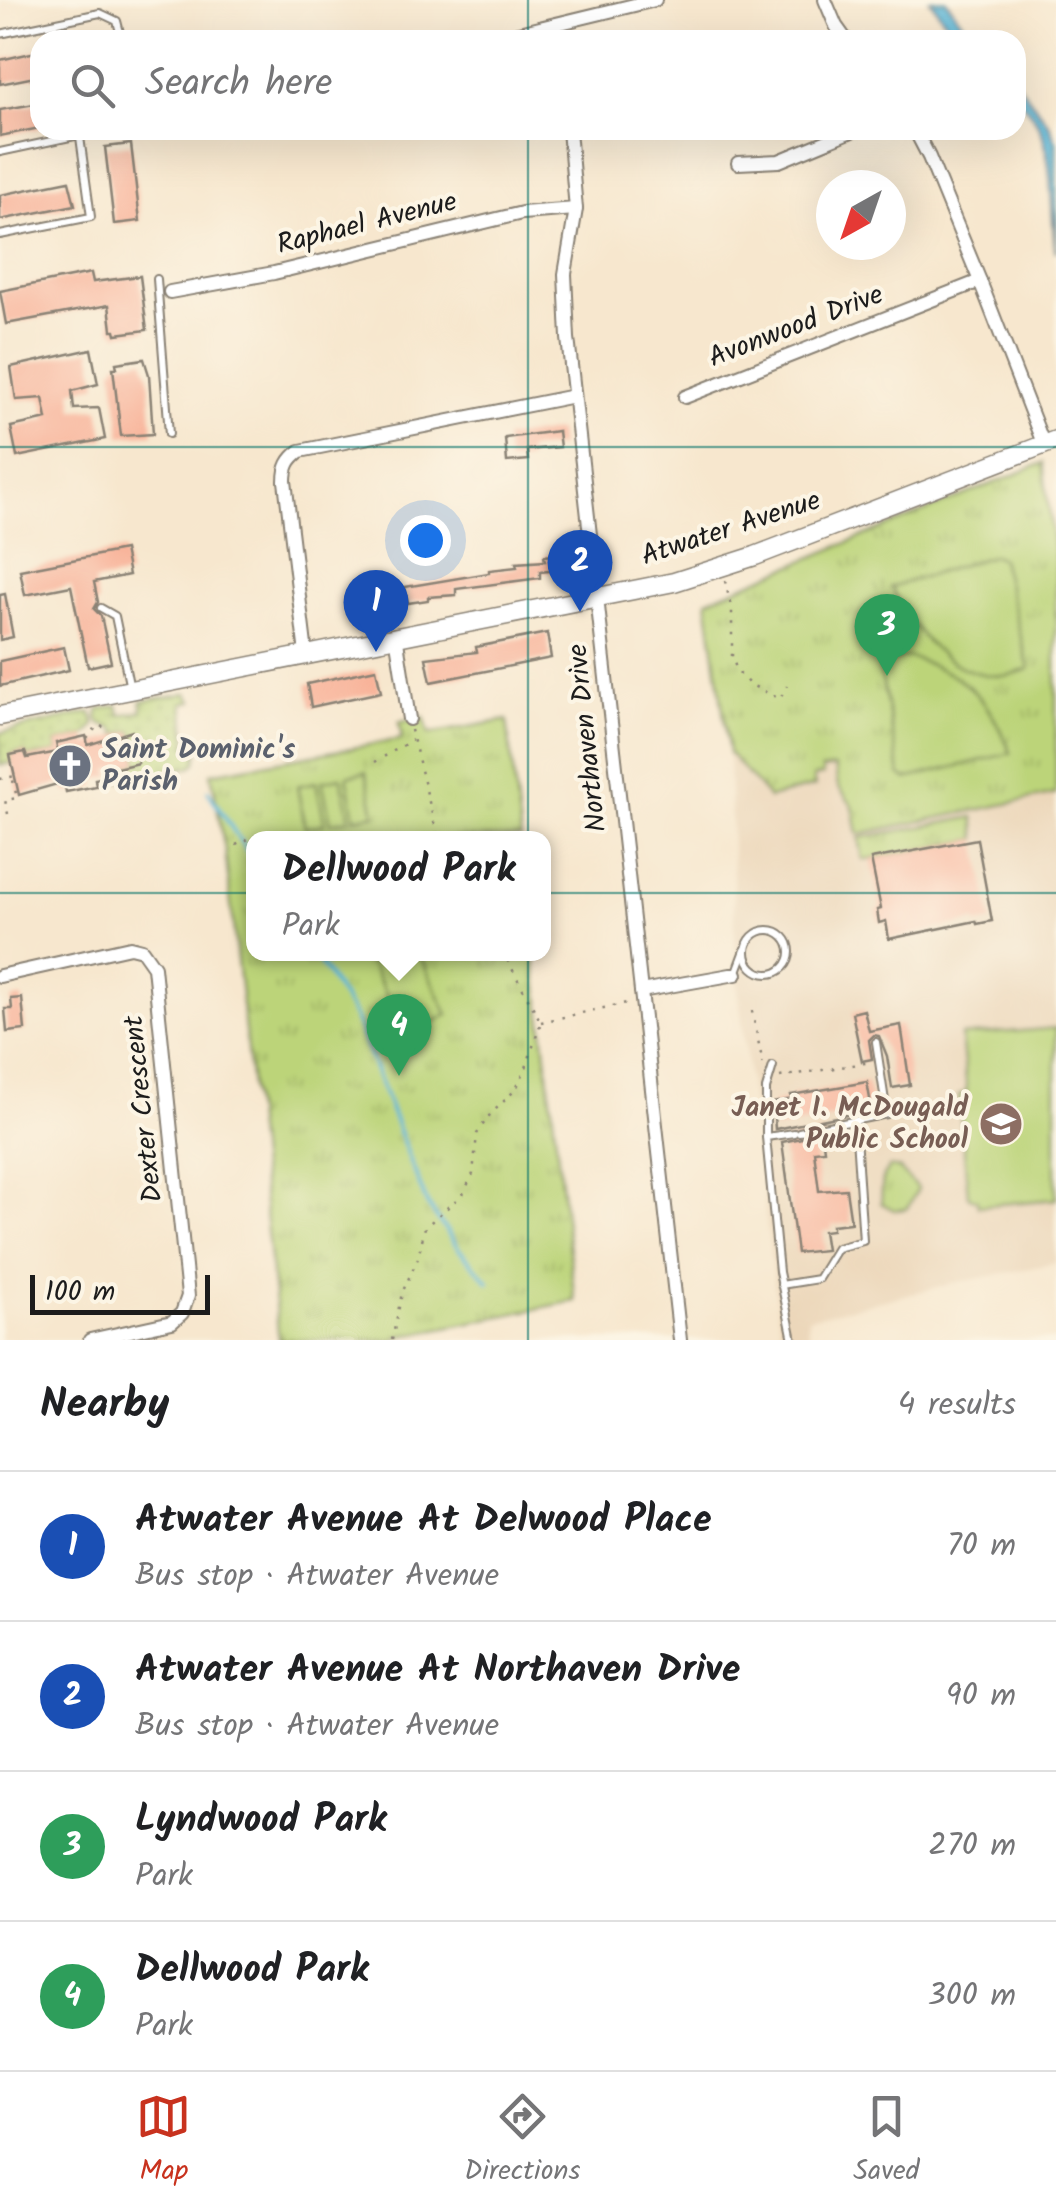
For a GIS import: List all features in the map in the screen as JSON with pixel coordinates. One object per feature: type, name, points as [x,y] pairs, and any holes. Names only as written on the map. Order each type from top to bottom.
[{"type":"street","points":[[527,30],[655,0]]},
{"type":"street","points":[[826,0],[839,30]]},
{"type":"street","points":[[557,22],[558,30]]},
{"type":"street","name":"Northaven Drive","points":[[571,140],[576,209],[564,297],[680,1340]]},
{"type":"street","points":[[738,163],[779,161],[830,140]]},
{"type":"street","points":[[920,140],[1049,442]]},
{"type":"street","name":"Raphael Avenue","points":[[170,292],[274,273],[510,215],[576,209]]},
{"type":"street","name":"Avonwood Drive","points":[[686,397],[980,281]]},
{"type":"street","points":[[306,654],[286,480],[292,456],[300,451],[574,396]]},
{"type":"street","name":"Atwater Avenue","points":[[0,716],[674,582],[1049,442]]},
{"type":"street","points":[[396,635],[409,719]]},
{"type":"street","name":"Dexter Crescent","points":[[0,976],[130,947],[148,955],[154,968],[188,1296],[182,1313],[172,1322],[90,1340]]},
{"type":"street","points":[[642,995],[736,974]]},
{"type":"lane","points":[[0,34],[100,14],[117,21],[119,30]]},
{"type":"lane","points":[[0,152],[64,140]]},
{"type":"lane","points":[[0,235],[91,216],[80,140]]},
{"type":"lane","points":[[157,279],[169,434]]},
{"type":"lane","points":[[101,608],[116,616],[130,690]]},
{"type":"lane","points":[[759,931],[776,932],[786,940],[789,955],[782,968],[768,974],[757,971],[736,974],[747,944],[759,931]]},
{"type":"lane","points":[[747,944],[747,960],[757,971]]},
{"type":"lane","points":[[766,1137],[887,1114],[876,1042]]},
{"type":"lane","points":[[772,1070],[766,1089],[766,1137],[781,1285],[793,1340]]},
{"type":"lane","points":[[781,1285],[818,1279],[836,1248],[863,1241],[854,1121]]},
{"type":"path","points":[[722,567],[732,610],[732,657],[737,671],[754,689],[780,699],[788,686]]},
{"type":"path","points":[[409,719],[436,831]]},
{"type":"path","points":[[96,720],[110,730]]},
{"type":"path","points":[[87,738],[98,725]]},
{"type":"path","points":[[375,762],[412,740]]},
{"type":"path","points":[[0,778],[13,776],[17,798],[5,800],[8,814]]},
{"type":"path","points":[[236,845],[246,840]]},
{"type":"path","points":[[392,1340],[402,1293],[418,1258],[425,1228],[463,1194],[473,1174],[477,1134],[516,1089],[541,1022],[508,961]]},
{"type":"path","points":[[541,1022],[642,995]]},
{"type":"path","points":[[752,1011],[764,1067],[779,1078],[879,1061]]},
{"type":"shaded area","points":[[729,753],[769,798],[815,786],[813,777],[821,769],[835,767],[841,792],[853,807],[859,834],[1056,794],[1056,1263],[808,1318],[808,1340],[781,1340],[736,972]]},
{"type":"green space","points":[[1043,463],[1056,563],[1056,794],[858,834],[853,807],[838,786],[835,767],[822,769],[823,775],[813,777],[815,786],[769,798],[729,753],[707,600]]},
{"type":"green space","points":[[994,555],[1001,559],[1029,669],[1002,676],[979,673],[946,658],[920,634],[891,587]]},
{"type":"green space","points":[[908,657],[946,672],[973,691],[994,717],[1011,753],[906,779],[900,774],[879,662]]},
{"type":"green space","points":[[187,693],[193,701],[183,703],[188,750],[198,750],[196,763],[120,781],[117,768],[138,763],[132,731],[116,734],[115,729],[100,724],[99,709],[118,705],[120,715],[142,711],[141,701]]},
{"type":"green space","points":[[91,712],[95,725],[86,736],[56,743],[58,752],[27,758],[25,752],[11,754],[12,763],[0,765],[0,733]]},
{"type":"green space","points":[[424,717],[429,734],[507,720],[520,831],[246,831],[246,961],[535,961],[575,1301],[396,1340],[279,1340],[225,850],[211,773],[402,739],[399,722]]},
{"type":"green space","points":[[366,772],[375,814],[355,818],[347,776]]},
{"type":"green space","points":[[341,777],[350,819],[331,823],[322,781]]},
{"type":"green space","points":[[316,782],[325,824],[305,828],[297,786]]},
{"type":"green space","points":[[974,817],[977,839],[863,860],[859,838]]},
{"type":"green space","points":[[369,961],[422,961],[448,1015],[406,1035]]},
{"type":"green space","points":[[1056,1028],[1056,1199],[978,1206],[977,1200],[968,1196],[959,1095],[967,1092],[961,1036]]},
{"type":"green space","points":[[889,1167],[899,1169],[918,1189],[907,1209],[894,1210],[881,1203],[883,1176]]},
{"type":"water","points":[[930,0],[946,0],[968,30],[952,30]]},
{"type":"water","points":[[1026,94],[1049,124],[1056,142],[1056,252],[1049,170],[1036,121],[1026,108]]},
{"type":"building","points":[[30,53],[30,78],[0,84],[0,60]]},
{"type":"building","points":[[30,105],[30,130],[0,136],[0,110]]},
{"type":"building","points":[[131,144],[140,221],[114,224],[105,147]]},
{"type":"building","points":[[69,181],[75,205],[0,220],[0,195]]},
{"type":"building","points":[[91,273],[93,282],[140,276],[147,330],[116,334],[109,305],[6,324],[0,291]]},
{"type":"building","points":[[91,349],[98,384],[72,391],[74,409],[99,408],[105,439],[17,457],[11,427],[47,419],[43,398],[16,400],[11,367]]},
{"type":"building","points":[[144,359],[149,375],[153,434],[121,436],[113,368],[117,368],[116,363]]},
{"type":"building","points":[[558,431],[560,447],[527,450],[528,460],[507,462],[505,438]]},
{"type":"building","points":[[124,550],[129,575],[94,582],[98,602],[94,609],[101,616],[111,662],[88,667],[71,586],[25,595],[20,570]]},
{"type":"building","points":[[568,553],[570,569],[540,572],[540,578],[456,589],[456,595],[408,603],[405,587],[489,573],[517,567],[516,563],[545,561],[544,556]]},
{"type":"building","points":[[5,594],[13,637],[0,640],[0,595]]},
{"type":"building","points":[[547,633],[551,658],[431,682],[426,658],[477,652],[476,647]]},
{"type":"building","points":[[64,647],[69,670],[0,686],[0,661]]},
{"type":"building","points":[[376,669],[381,692],[311,707],[307,684]]},
{"type":"building","name":"Saint Dominic's Parish","points":[[132,731],[138,763],[109,770],[111,776],[95,779],[96,786],[66,792],[64,782],[19,795],[10,755],[25,752],[27,758],[58,752],[56,743],[86,736],[88,745]]},
{"type":"building","points":[[977,839],[992,921],[889,939],[886,921],[879,923],[877,910],[881,909],[871,859]]},
{"type":"building","points":[[22,998],[25,1030],[7,1032],[5,1009],[12,1009],[11,999]]},
{"type":"building","points":[[864,1010],[869,1031],[901,1025],[910,1085],[892,1088],[879,1036],[869,1040],[872,1059],[862,1061],[852,1013]]},
{"type":"building","points":[[867,1082],[872,1110],[775,1129],[773,1103],[792,1099],[791,1095]]},
{"type":"building","points":[[822,1134],[824,1150],[814,1151],[819,1191],[846,1189],[851,1223],[832,1225],[832,1230],[823,1231],[826,1250],[797,1253],[782,1142]]},
{"type":"waterway","points":[[208,791],[246,850]]},
{"type":"waterway","points":[[319,961],[355,1017],[427,1204],[489,1282]]},
{"type":"place","name":"Atwater Avenue At Northaven Drive","points":[[580,612]]},
{"type":"place","name":"Atwater Avenue At Delwood Place","points":[[376,652]]},
{"type":"place","name":"Lyndwood Park","points":[[887,676]]},
{"type":"place","name":"Saint Dominic's Parish","points":[[70,766]]},
{"type":"place","name":"Dellwood Park","points":[[399,1076]]},
{"type":"place","name":"Janet I. McDougald Public School","points":[[1001,1124]]}]
